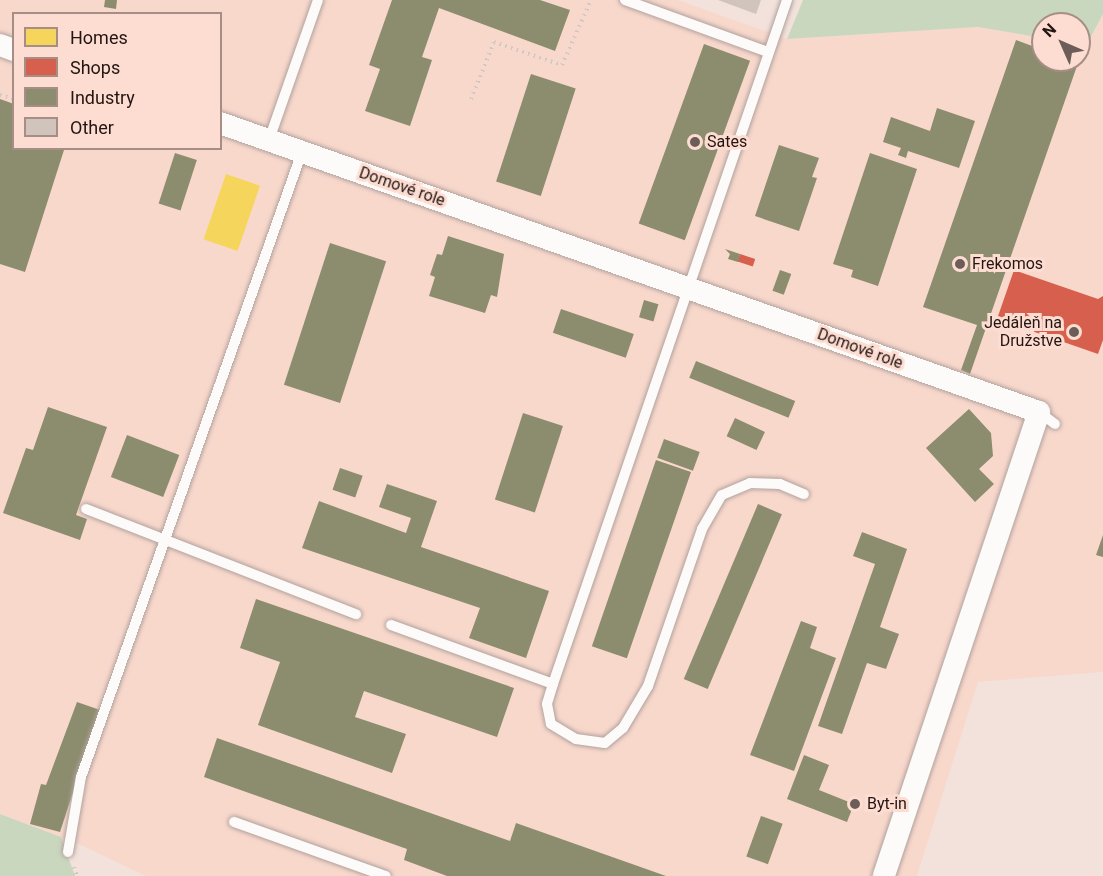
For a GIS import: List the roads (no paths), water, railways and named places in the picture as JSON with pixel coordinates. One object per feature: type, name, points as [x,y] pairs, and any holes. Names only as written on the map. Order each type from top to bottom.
[{"type":"street","name":"Domové role","points":[[222,124],[688,288],[1047,418],[884,876]]},
{"type":"lane","points":[[269,140],[318,0]]},
{"type":"lane","points":[[625,0],[768,52]]},
{"type":"lane","points":[[787,0],[553,684],[547,704],[551,723],[576,739],[605,743],[623,728],[648,686],[702,529],[722,495],[750,483],[780,484],[804,494]]},
{"type":"lane","points":[[68,852],[81,777],[302,152]]},
{"type":"lane","points":[[86,509],[356,614]]},
{"type":"lane","points":[[391,625],[553,684]]},
{"type":"lane","points":[[234,822],[386,876]]},
{"type":"place","name":"Sates","points":[[695,142]]},
{"type":"place","name":"Frekomos","points":[[960,264]]},
{"type":"place","name":"Jedáleň na Družstve","points":[[1074,332]]},
{"type":"place","name":"Byt-in","points":[[855,804]]}]
